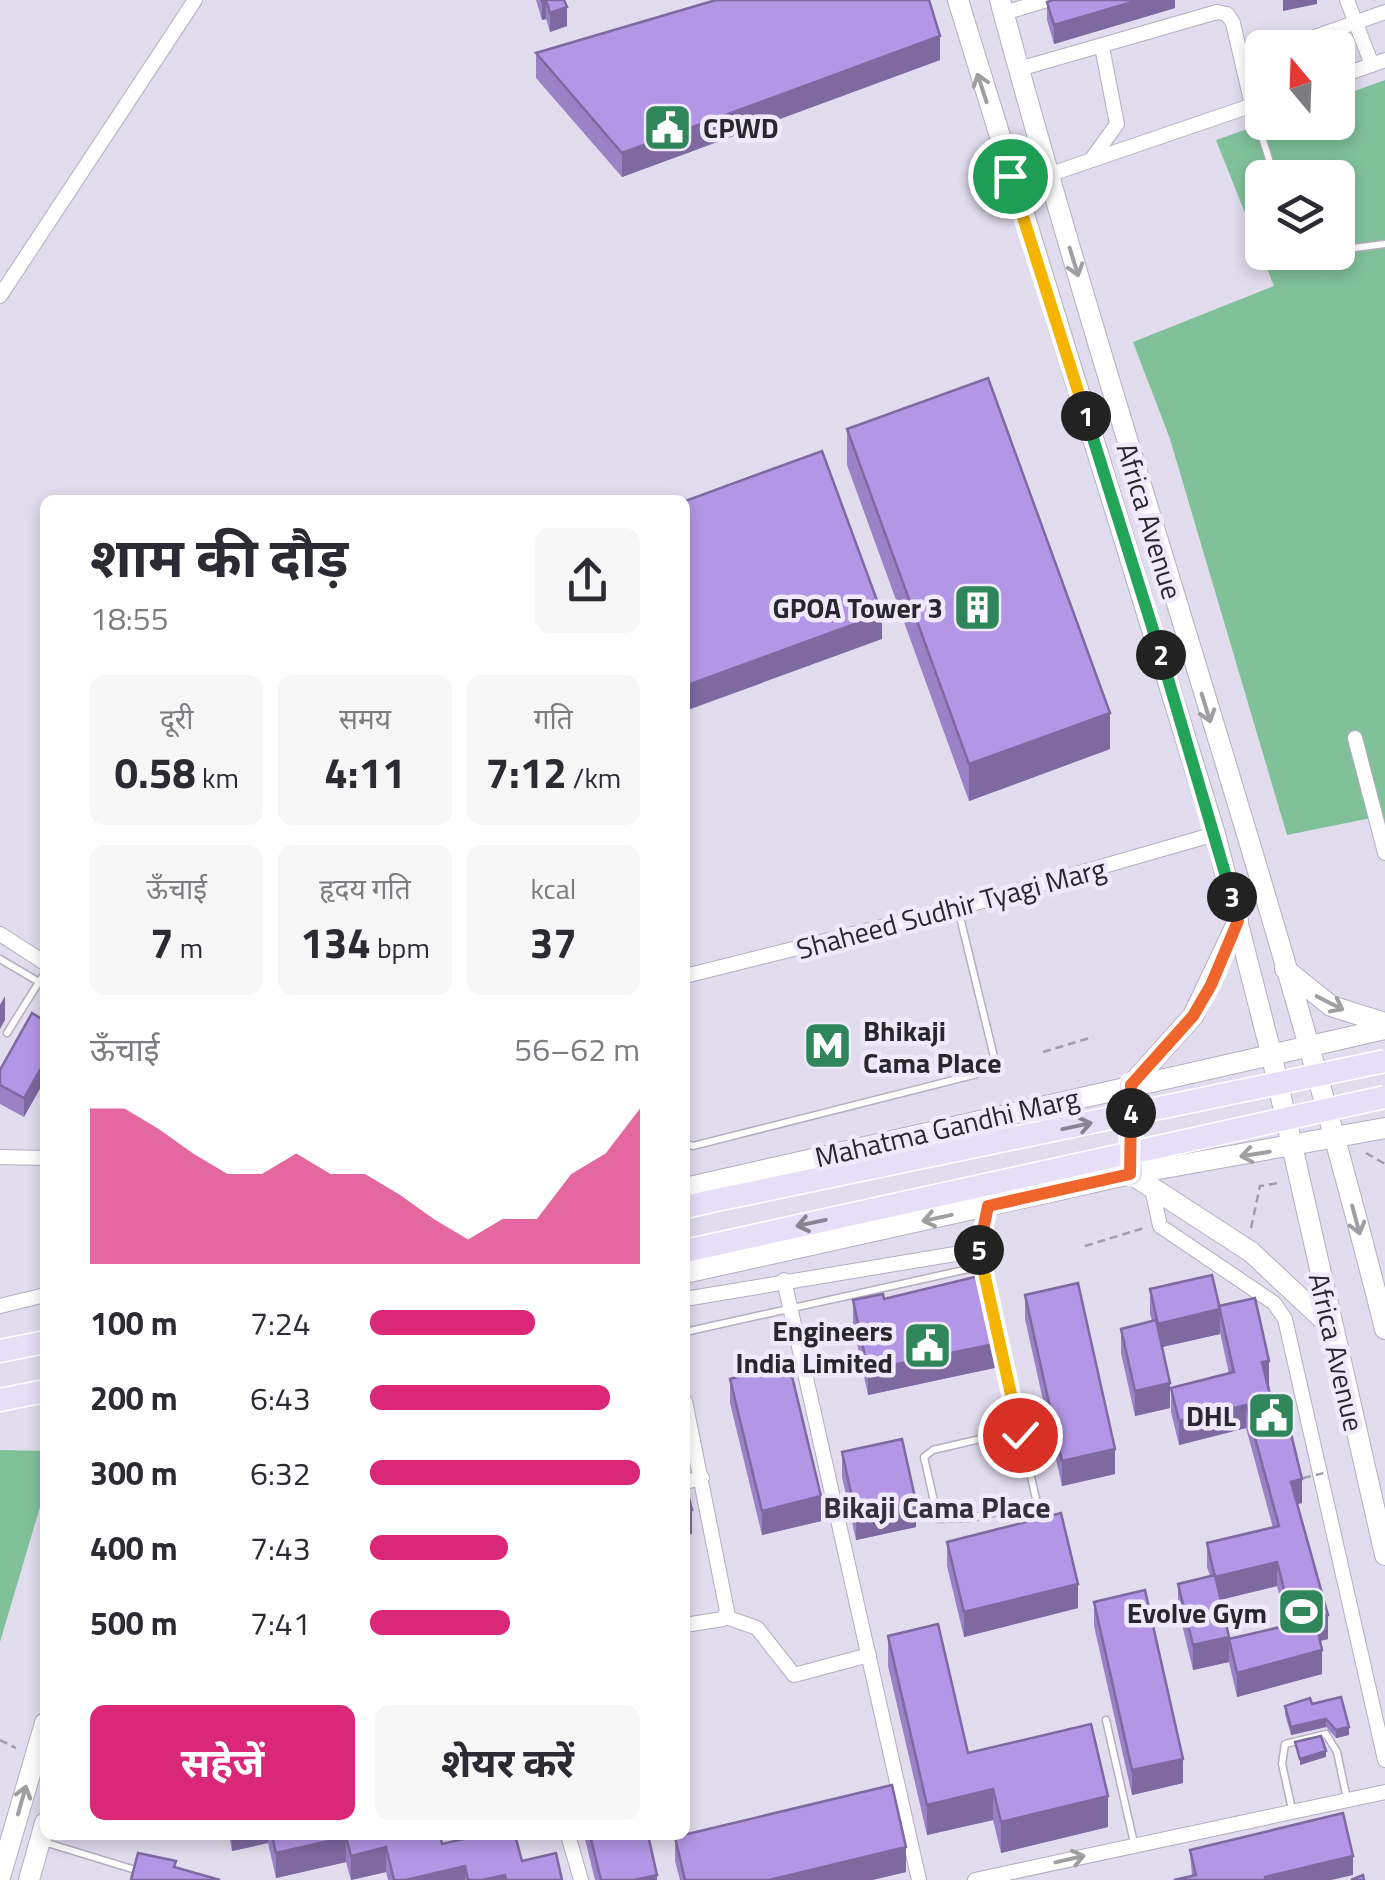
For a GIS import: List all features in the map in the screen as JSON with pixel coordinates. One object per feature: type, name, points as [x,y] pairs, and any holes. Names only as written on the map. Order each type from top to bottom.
[{"type":"main road","name":"Africa Avenue","points":[[958,0],[1215,834],[1270,1053],[1385,1555]]},
{"type":"main road","name":"Africa Avenue","points":[[1002,6],[1048,175],[1283,968],[1309,1044],[1385,1329]]},
{"type":"main road","points":[[1130,1174],[1131,1085],[1193,1016],[1238,921]]},
{"type":"main road","points":[[1283,968],[1331,1006],[1385,1026]]},
{"type":"main road","name":"Mahatma Gandhi Marg","points":[[690,1187],[1385,1026]]},
{"type":"main road","points":[[696,1205],[1385,1061]]},
{"type":"main road","points":[[690,1250],[1385,1097]]},
{"type":"main road","points":[[690,1272],[1130,1174],[1385,1128]]},
{"type":"main road","points":[[1130,1174],[1247,1249],[1330,1326]]},
{"type":"main road","points":[[1378,1304],[1385,1273]]},
{"type":"main road","points":[[0,1351],[40,1343]]},
{"type":"main road","points":[[0,1400],[40,1396]]},
{"type":"main road","points":[[0,1877],[40,1740]]},
{"type":"main road","points":[[29,1880],[40,1839]]},
{"type":"street","points":[[0,296],[194,0]]},
{"type":"street","points":[[1002,6],[1047,0]]},
{"type":"street","points":[[1346,0],[1378,62]]},
{"type":"street","points":[[1019,69],[1218,12],[1226,14],[1233,23],[1245,63]]},
{"type":"street","points":[[1331,30],[1385,12]]},
{"type":"street","points":[[1091,160],[1117,124],[1102,46]]},
{"type":"street","points":[[1048,175],[1245,107]]},
{"type":"street","points":[[1356,738],[1385,853]]},
{"type":"street","name":"Shaheed Sudhir Tyagi Marg","points":[[690,975],[958,908],[1215,834]]},
{"type":"street","points":[[0,934],[40,960]]},
{"type":"street","points":[[0,1156],[40,1158]]},
{"type":"street","points":[[1152,1189],[1160,1226],[1274,1303],[1285,1319],[1385,1760]]},
{"type":"street","points":[[690,1298],[978,1250],[988,1206]]},
{"type":"street","points":[[784,1280],[919,1880]]},
{"type":"street","points":[[0,1306],[40,1297]]},
{"type":"street","points":[[690,1424],[726,1617]]},
{"type":"street","points":[[690,1481],[702,1478]]},
{"type":"street","points":[[690,1625],[726,1617],[757,1628],[794,1674],[868,1655]]},
{"type":"street","points":[[975,1880],[1385,1792]]},
{"type":"street","points":[[569,1840],[581,1880]]},
{"type":"lane","points":[[1355,248],[1385,244]]},
{"type":"lane","points":[[690,1145],[997,1069],[958,908]]},
{"type":"lane","points":[[0,958],[38,982]]},
{"type":"lane","points":[[7,1032],[40,979]]},
{"type":"lane","points":[[978,1250],[1037,1502],[971,1518],[938,1519],[924,1457],[933,1450],[1019,1430]]},
{"type":"lane","points":[[690,1331],[982,1266]]},
{"type":"lane","points":[[1106,1720],[1134,1844]]},
{"type":"lane","points":[[1292,1810],[1282,1764],[1285,1744],[1326,1734],[1336,1752],[1347,1800]]},
{"type":"lane","points":[[61,1840],[155,1875]]},
{"type":"lane","points":[[122,1879],[132,1869]]},
{"type":"path","points":[[1043,1052],[1093,1037]]},
{"type":"path","points":[[1339,1158],[1364,1152],[1385,1164]]},
{"type":"path","points":[[1247,1249],[1260,1186],[1297,1179]]},
{"type":"path","points":[[1085,1246],[1146,1227]]},
{"type":"path","points":[[1296,1480],[1328,1472]]},
{"type":"green space","points":[[1385,80],[1385,855],[1371,818],[1287,835],[1170,439],[1133,342],[1274,286],[1268,270],[1355,270],[1355,160],[1245,160],[1245,213],[1216,140],[1245,130],[1245,140],[1355,140],[1355,91]]},
{"type":"green space","points":[[0,1450],[40,1451],[40,1507],[0,1642]]},
{"type":"building","points":[[546,0],[564,0],[567,7],[550,13]]},
{"type":"building","name":"CPWD","points":[[716,0],[929,0],[940,36],[622,153],[536,53]]},
{"type":"building","points":[[1139,0],[1054,25],[1047,2]]},
{"type":"building","name":"GPOA Tower 3","points":[[988,378],[1110,713],[969,764],[847,429]]},
{"type":"building","points":[[822,451],[882,614],[690,684],[690,499]]},
{"type":"building","points":[[32,1013],[40,1018],[40,1070],[24,1098],[0,1085],[0,1070]]},
{"type":"building","name":"Engineers India Limited","points":[[983,1275],[999,1343],[868,1370],[853,1300],[883,1294],[884,1299]]},
{"type":"building","points":[[1212,1275],[1220,1309],[1158,1324],[1150,1289]]},
{"type":"building","points":[[1078,1283],[1115,1449],[1062,1461],[1025,1295]]},
{"type":"building","points":[[1255,1298],[1269,1361],[1262,1362],[1276,1420],[1287,1417],[1302,1479],[1291,1482],[1328,1615],[1315,1618],[1322,1650],[1237,1673],[1229,1639],[1293,1624],[1277,1562],[1215,1577],[1207,1543],[1279,1526],[1246,1405],[1179,1421],[1171,1388],[1234,1372],[1219,1306]]},
{"type":"building","points":[[1156,1320],[1170,1383],[1135,1391],[1121,1329]]},
{"type":"building","points":[[789,1364],[821,1496],[762,1511],[730,1379]]},
{"type":"building","points":[[902,1439],[916,1502],[856,1515],[842,1452]]},
{"type":"building","points":[[1061,1513],[1078,1584],[964,1612],[947,1542]]},
{"type":"building","points":[[1215,1575],[1229,1637],[1193,1645],[1178,1584]]},
{"type":"building","points":[[1145,1590],[1183,1759],[1132,1770],[1094,1602]]},
{"type":"building","points":[[938,1624],[968,1753],[1091,1724],[1108,1796],[1001,1822],[993,1789],[927,1805],[888,1636]]},
{"type":"building","points":[[1341,1697],[1349,1727],[1336,1730],[1326,1719],[1291,1727],[1285,1706],[1310,1698],[1312,1704]]},
{"type":"building","points":[[1321,1736],[1326,1751],[1300,1759],[1295,1742]]},
{"type":"building","points":[[892,1785],[906,1847],[769,1880],[685,1880],[676,1840],[690,1840],[690,1833]]},
{"type":"building","points":[[1343,1813],[1353,1856],[1265,1880],[1174,1880],[1196,1875],[1190,1850]]},
{"type":"building","points":[[273,1840],[333,1840],[276,1853]]},
{"type":"building","points":[[347,1840],[441,1840],[442,1844],[459,1840],[516,1840],[522,1861],[556,1853],[562,1880],[506,1880],[505,1875],[468,1880],[465,1866],[394,1880],[386,1847],[351,1856]]},
{"type":"building","points":[[591,1840],[649,1840],[657,1875],[601,1880]]},
{"type":"building","points":[[138,1853],[176,1861],[174,1867],[220,1880],[131,1880]]},
{"type":"place","name":"CPWD","points":[[668,127]]},
{"type":"place","name":"GPOA Tower 3","points":[[978,607]]},
{"type":"place","name":"Bhikaji Cama Place","points":[[828,1046]]},
{"type":"place","name":"Engineers India Limited","points":[[928,1346]]},
{"type":"place","name":"DHL","points":[[1271,1415]]},
{"type":"place","name":"Evolve Gym","points":[[1302,1612]]},
{"type":"district","name":"Bikaji Cama Place","points":[[937,1507]]},
{"type":"route","points":[[1010,176],[1187,735],[1238,921],[1193,1016],[1131,1085],[1130,1174],[988,1206],[978,1250],[1020,1435]]}]
